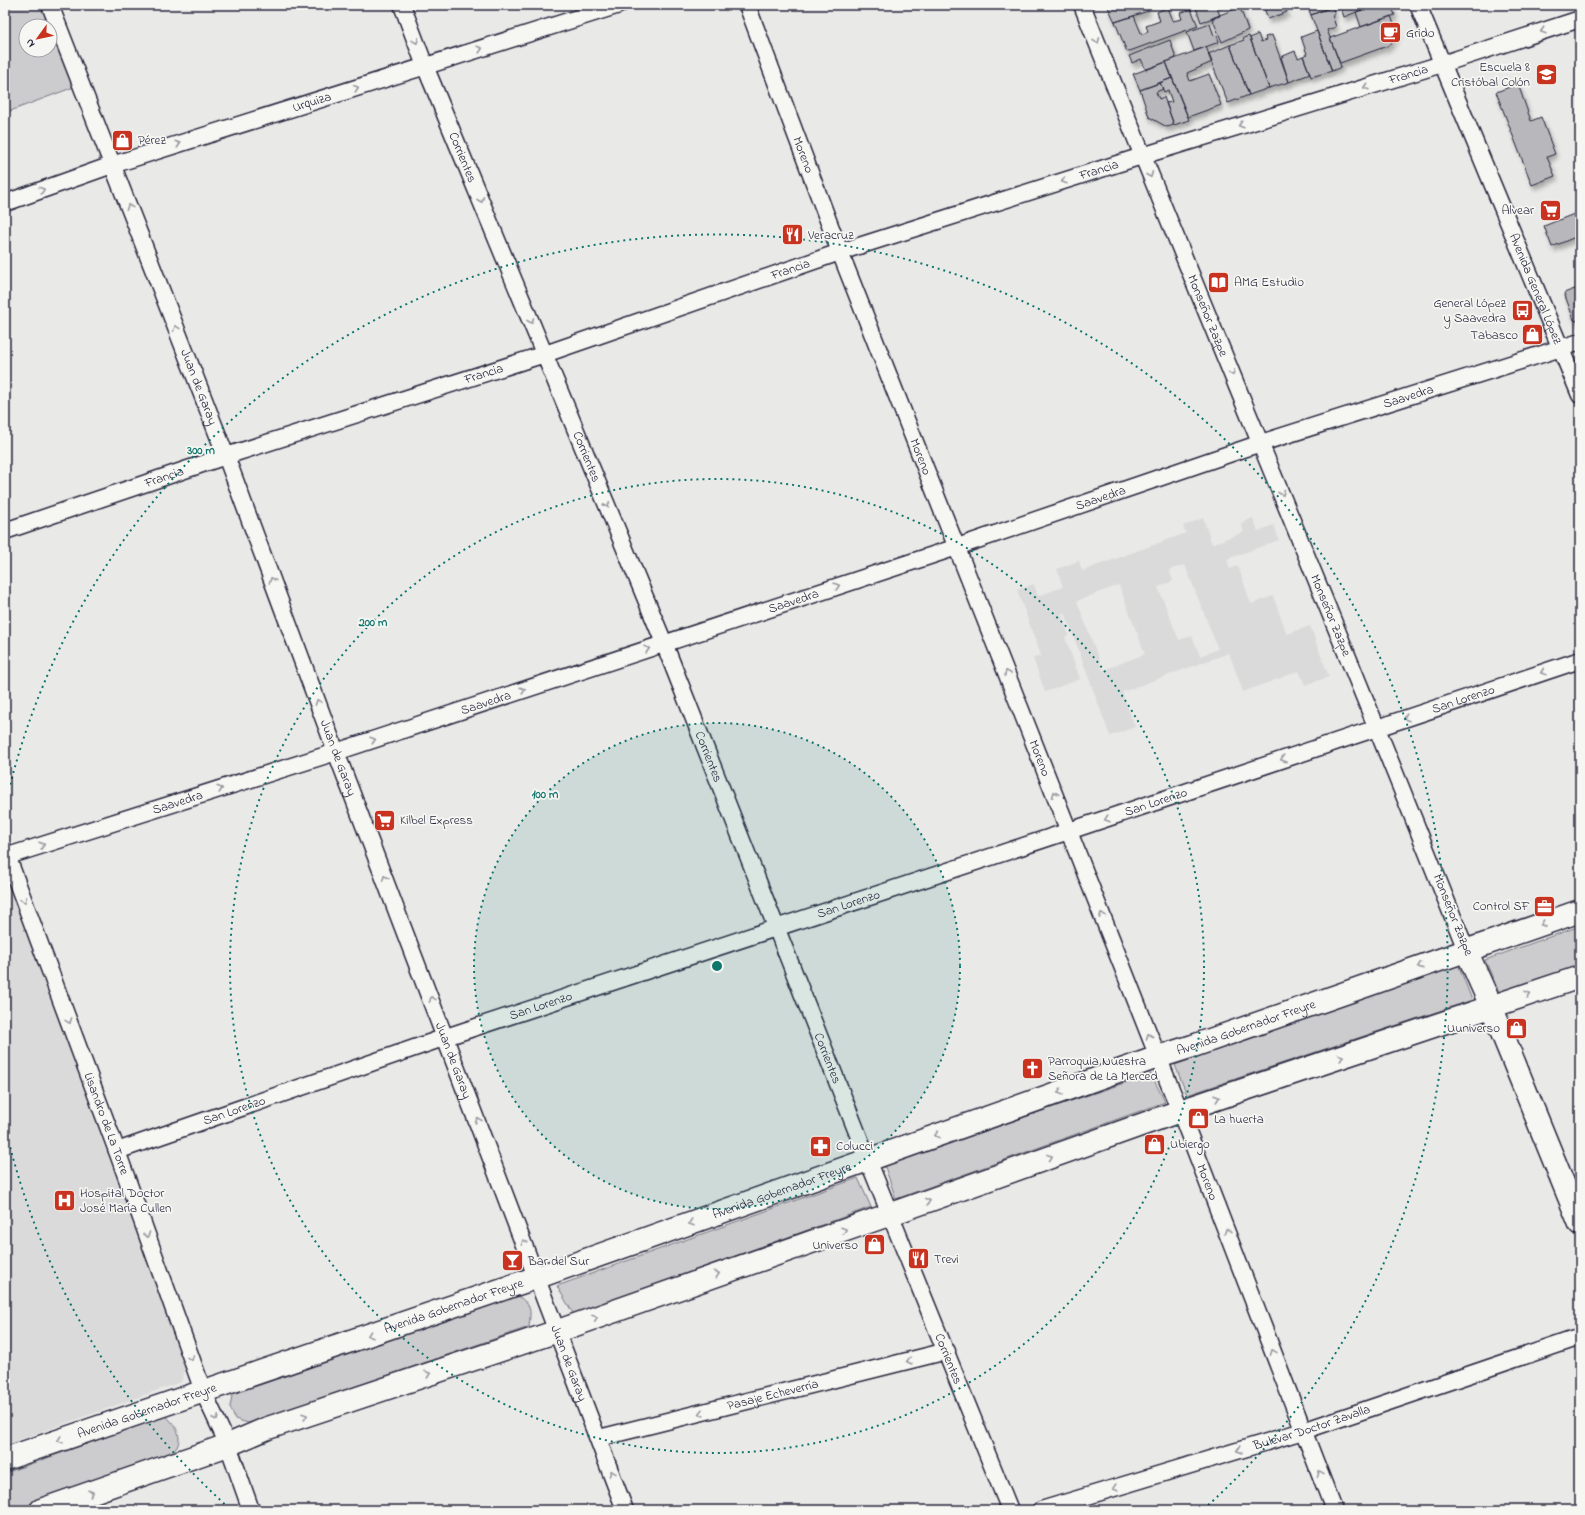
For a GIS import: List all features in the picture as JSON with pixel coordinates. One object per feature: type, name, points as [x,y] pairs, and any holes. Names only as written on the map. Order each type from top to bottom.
[{"type":"main road","name":"Avenida Gobernador Freyre","points":[[5,1459],[538,1278],[1158,1057],[1580,911]]},
{"type":"main road","name":"Monseñor Zazpe","points":[[1466,950],[1491,1006],[1580,1224]]},
{"type":"main road","points":[[41,1510],[228,1445],[268,1428],[558,1331],[1180,1111],[1580,977]]},
{"type":"street","name":"Juan de Garay","points":[[50,5],[226,456],[336,752],[446,1036],[626,1510]]},
{"type":"street","name":"Corrientes","points":[[402,5],[425,66],[664,643],[868,1160],[947,1351],[1010,1510]]},
{"type":"street","name":"Urquiza","points":[[5,203],[112,165],[619,5]]},
{"type":"street","name":"Moreno","points":[[747,5],[840,252],[1180,1111],[1334,1510]]},
{"type":"street","name":"Monseñor Zazpe","points":[[1082,5],[1142,156],[1378,727],[1466,950]]},
{"type":"street","name":"Avenida General López","points":[[1418,5],[1580,396]]},
{"type":"street","name":"Francia","points":[[5,531],[226,456],[545,354],[840,252],[1142,156],[1442,64],[1580,19]]},
{"type":"street","name":"Saavedra","points":[[6,854],[336,752],[957,547],[1261,442],[1580,342]]},
{"type":"street","name":"San Lorenzo","points":[[117,1151],[446,1036],[777,928],[1580,660]]},
{"type":"street","name":"Lisandro de La Torre","points":[[6,854],[117,1151],[203,1392],[228,1445],[251,1510]]},
{"type":"street","name":"Bulevar Doctor Zavalla","points":[[1041,1510],[1303,1431],[1580,1337]]},
{"type":"street","name":"Pasaje Echeverría","points":[[599,1438],[947,1351]]},
{"type":"shaded area","points":[[5,5],[42,5],[47,18],[18,18],[18,58],[58,58],[58,46],[74,87],[5,113]]},
{"type":"shaded area","points":[[1203,518],[1212,544],[1244,532],[1241,523],[1253,518],[1258,531],[1274,525],[1279,540],[1227,559],[1230,569],[1238,566],[1251,604],[1273,596],[1287,634],[1310,626],[1329,677],[1305,685],[1299,671],[1243,692],[1229,653],[1122,692],[1135,727],[1110,736],[1065,613],[1061,614],[1069,635],[1065,637],[1080,679],[1045,692],[1033,658],[1041,655],[1017,590],[1034,584],[1038,596],[1063,587],[1057,569],[1079,561],[1082,571],[1186,533],[1183,526]],"holes":[[[1185,565],[1218,649],[1200,656],[1192,636],[1179,640],[1158,587],[1173,581],[1169,570]],[[1119,585],[1145,654],[1103,670],[1077,601]]]},
{"type":"shaded area","name":"Hospital Doctor José María Cullen","points":[[5,875],[8,876],[63,1032],[186,1368],[181,1382],[5,1445]]},
{"type":"shaded area","points":[[1580,926],[1580,966],[1499,992],[1485,960]]},
{"type":"shaded area","points":[[1458,964],[1472,1000],[1187,1095],[1175,1065]]},
{"type":"shaded area","points":[[1151,1074],[1165,1102],[896,1199],[884,1164]]},
{"type":"shaded area","points":[[858,1178],[871,1207],[574,1315],[557,1286]]},
{"type":"shaded area","points":[[515,1294],[525,1301],[529,1308],[529,1327],[248,1423],[235,1419],[230,1407],[233,1391]]},
{"type":"shaded area","points":[[165,1416],[177,1429],[179,1438],[177,1447],[170,1453],[17,1510],[5,1510],[5,1473]]},
{"type":"building","points":[[1114,5],[1148,5],[1146,6],[1148,11],[1115,22],[1108,7]]},
{"type":"building","points":[[1195,5],[1216,5],[1220,16],[1201,22]]},
{"type":"building","points":[[1263,5],[1284,5],[1287,12],[1268,19]]},
{"type":"building","points":[[1315,5],[1336,5],[1311,15],[1308,8]]},
{"type":"building","points":[[1340,5],[1374,5],[1344,17]]},
{"type":"building","points":[[1374,5],[1391,5],[1395,15],[1361,27],[1356,12]]},
{"type":"building","points":[[1168,7],[1173,21],[1182,19],[1180,13],[1191,9],[1198,26],[1127,52],[1115,22],[1134,16],[1142,35],[1148,31],[1146,26],[1160,21],[1157,12]]},
{"type":"building","points":[[1240,7],[1248,30],[1222,42],[1212,18]]},
{"type":"building","points":[[1332,7],[1335,14],[1332,15],[1336,27],[1327,30],[1341,67],[1332,71],[1311,15]]},
{"type":"building","points":[[1391,16],[1397,33],[1390,45],[1340,63],[1330,38]]},
{"type":"building","points":[[1210,24],[1214,36],[1217,35],[1219,42],[1194,51],[1187,32]]},
{"type":"building","points":[[1317,31],[1332,71],[1311,77],[1303,56],[1307,54],[1301,37]]},
{"type":"building","points":[[1258,34],[1261,42],[1266,40],[1265,37],[1272,35],[1289,82],[1269,88],[1250,38]]},
{"type":"building","points":[[1249,36],[1269,88],[1249,95],[1230,45],[1244,40],[1243,38]]},
{"type":"building","points":[[1170,40],[1176,58],[1146,70],[1141,59],[1132,63],[1129,56]]},
{"type":"building","points":[[1230,45],[1249,95],[1228,103],[1208,54]]},
{"type":"building","points":[[1206,47],[1212,62],[1187,73],[1190,81],[1209,74],[1221,105],[1188,117],[1166,62]]},
{"type":"building","points":[[1295,51],[1298,58],[1303,56],[1310,74],[1289,82],[1281,57]]},
{"type":"building","points":[[1166,62],[1172,78],[1140,90],[1133,74]]},
{"type":"building","points":[[1172,78],[1189,120],[1174,125],[1166,103],[1172,102],[1168,90],[1164,92],[1160,83]]},
{"type":"building","points":[[1160,83],[1163,89],[1156,92],[1159,99],[1164,97],[1174,125],[1167,127],[1149,117],[1140,90]]},
{"type":"building","points":[[1518,84],[1531,121],[1541,117],[1555,154],[1547,157],[1555,176],[1532,185],[1496,92]]},
{"type":"building","points":[[1579,212],[1580,235],[1552,247],[1544,226]]},
{"type":"building","points":[[1580,287],[1580,322],[1574,320],[1564,293]]},
{"type":"place","name":"Grido","points":[[1391,33]]},
{"type":"place","name":"Escuela 8 Cristóbal Colón","points":[[1546,74]]},
{"type":"place","name":"Pérez","points":[[123,140]]},
{"type":"place","name":"Alvear","points":[[1550,210]]},
{"type":"place","name":"Veracruz","points":[[793,235]]},
{"type":"place","name":"AMG Estudio","points":[[1219,282]]},
{"type":"place","name":"General López y Saavedra","points":[[1522,310]]},
{"type":"place","name":"Tabasco","points":[[1533,335]]},
{"type":"place","name":"Kilbel Express","points":[[385,820]]},
{"type":"place","name":"Control SF","points":[[1545,906]]},
{"type":"place","name":"Uuniverso","points":[[1516,1028]]},
{"type":"place","name":"Parroquia Nuestra Señora de La Merced","points":[[1032,1068]]},
{"type":"place","name":"La huerta","points":[[1199,1119]]},
{"type":"place","name":"Ubiergo","points":[[1154,1144]]},
{"type":"place","name":"Colucci","points":[[821,1146]]},
{"type":"place","name":"Hospital Doctor José María Cullen","points":[[65,1200]]},
{"type":"place","name":"Universo","points":[[874,1245]]},
{"type":"place","name":"Trevi","points":[[918,1259]]},
{"type":"place","name":"Bar del Sur","points":[[512,1261]]}]
